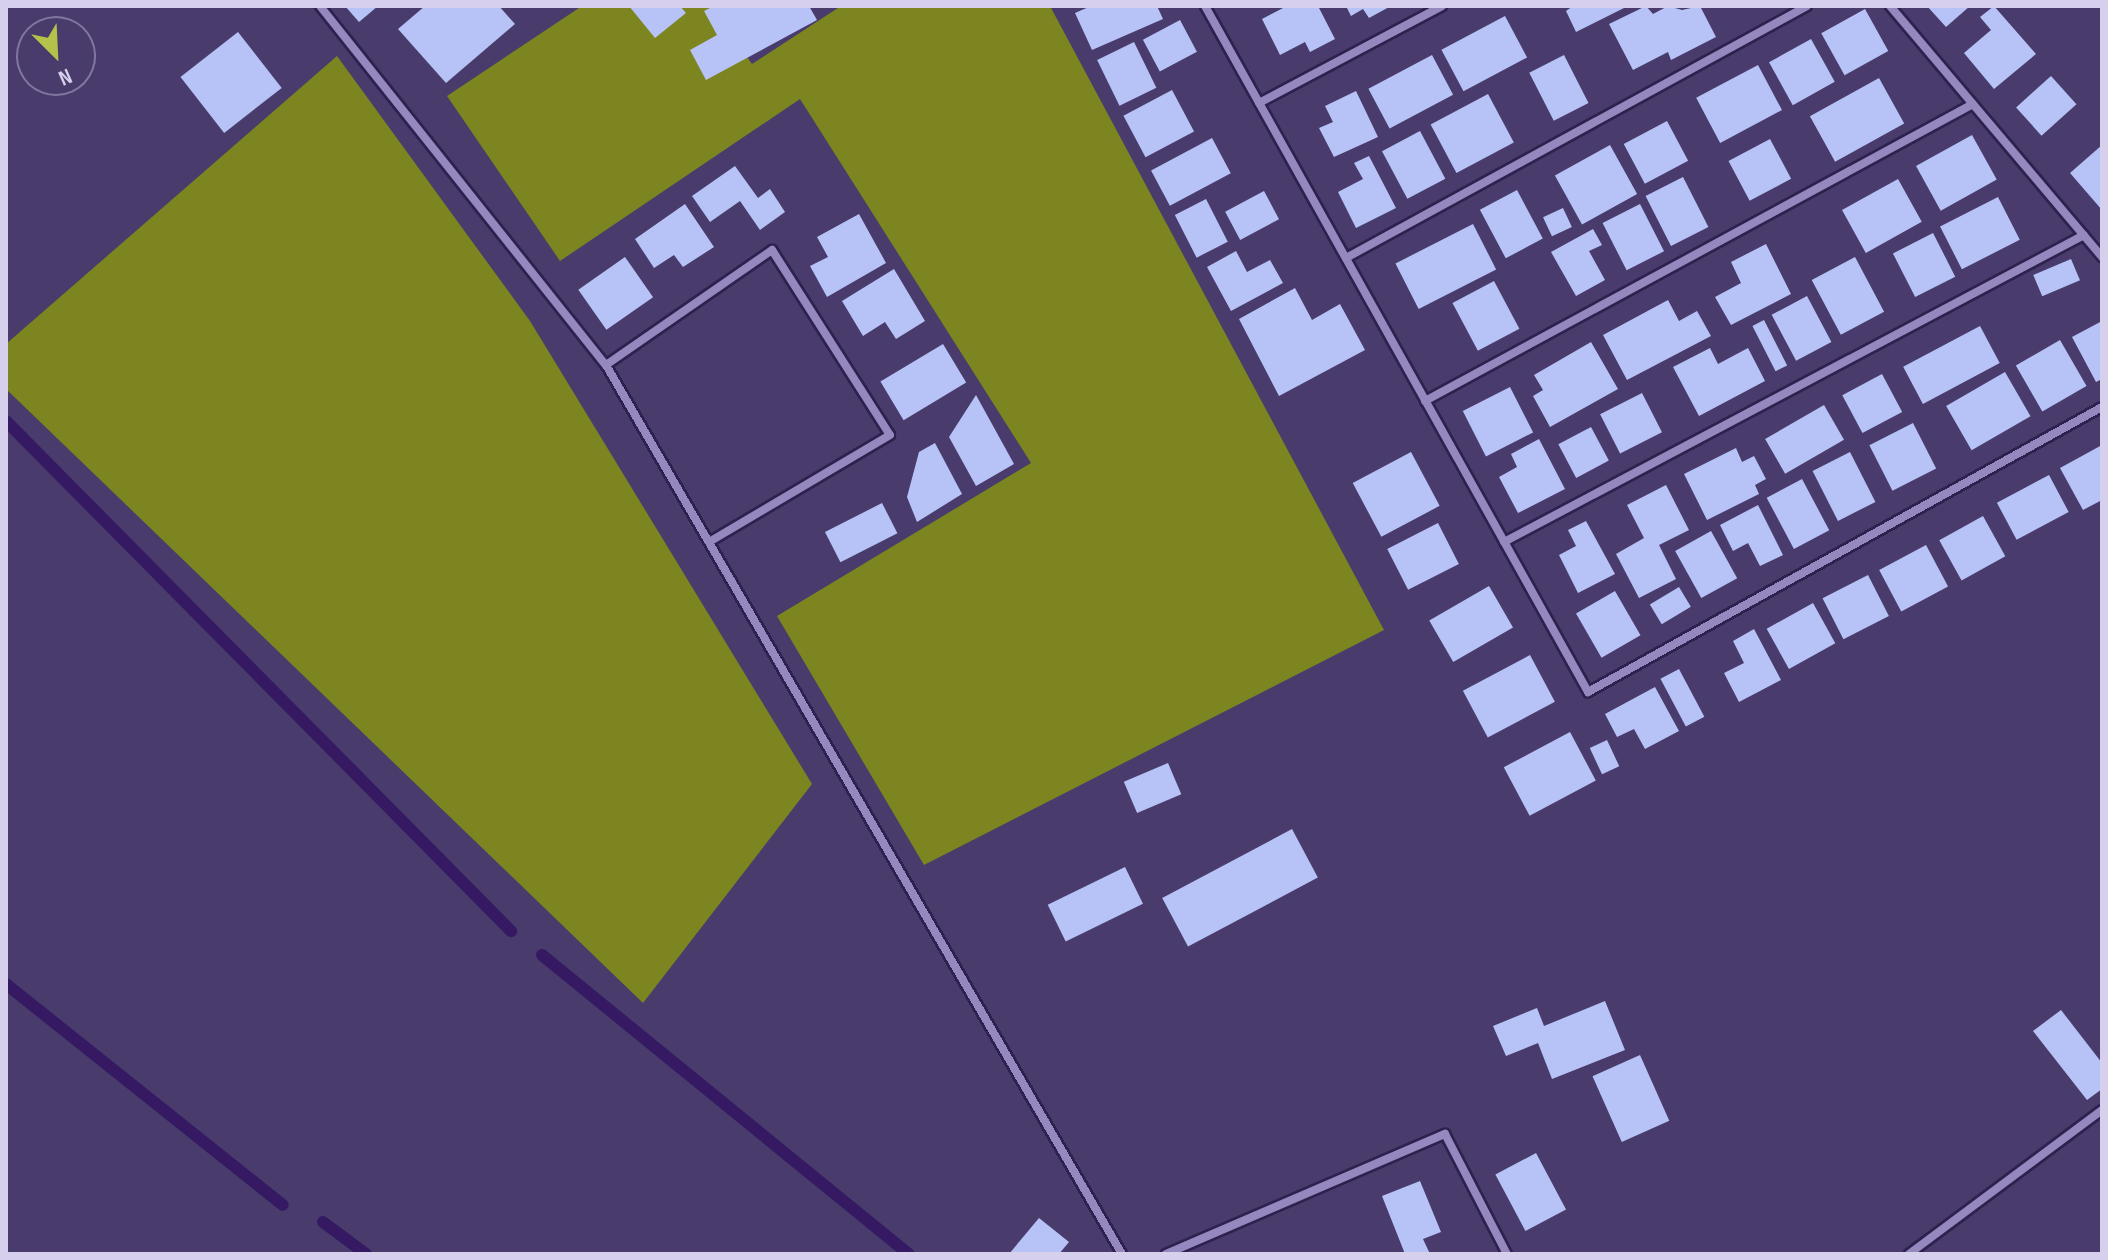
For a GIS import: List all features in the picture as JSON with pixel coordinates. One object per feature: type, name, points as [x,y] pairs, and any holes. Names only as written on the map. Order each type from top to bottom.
[{"type":"street","points":[[320,6],[606,365],[711,541],[1122,1254]]},
{"type":"street","points":[[1205,6],[1588,692],[2102,407]]},
{"type":"street","points":[[1259,103],[1442,6]]},
{"type":"street","points":[[1346,258],[1807,6]]},
{"type":"street","points":[[1890,6],[2102,257]]},
{"type":"street","points":[[1425,401],[1973,104]]},
{"type":"street","points":[[1504,542],[2084,235]]},
{"type":"street","points":[[606,365],[772,250],[890,435],[711,541]]},
{"type":"street","points":[[1909,1254],[2102,1110]]},
{"type":"street","points":[[1166,1254],[1445,1134],[1507,1254]]},
{"type":"green space","points":[[582,6],[711,6],[752,64],[841,6],[1050,6],[1384,630],[924,865],[777,616],[1031,463],[800,99],[560,261],[447,96]]},
{"type":"green space","points":[[337,56],[530,321],[812,784],[643,1003],[6,389],[6,344]]},
{"type":"building","points":[[345,6],[378,6],[359,22]]},
{"type":"building","points":[[425,6],[499,6],[515,24],[446,83],[398,29]]},
{"type":"building","points":[[629,6],[680,6],[686,13],[655,38]]},
{"type":"building","points":[[714,6],[809,6],[817,20],[706,80],[690,50],[717,35],[704,11]]},
{"type":"building","points":[[1091,6],[1157,6],[1163,19],[1092,50],[1075,13]]},
{"type":"building","points":[[1287,6],[1318,6],[1335,39],[1310,52],[1305,42],[1280,55],[1262,19]]},
{"type":"building","points":[[1346,6],[1391,6],[1369,18],[1363,9],[1351,16]]},
{"type":"building","points":[[1573,6],[1628,6],[1576,32],[1566,11]]},
{"type":"building","points":[[1646,6],[1653,14],[1668,6],[1682,10],[1700,6],[1716,37],[1671,60],[1668,52],[1633,70],[1609,24]]},
{"type":"building","points":[[1927,6],[1970,6],[1946,27]]},
{"type":"building","points":[[1994,6],[2036,54],[1994,89],[1964,53],[1991,30],[1980,17]]},
{"type":"building","points":[[1865,9],[1888,51],[1845,75],[1821,33]]},
{"type":"building","points":[[1505,16],[1527,57],[1463,91],[1441,50]]},
{"type":"building","points":[[1180,20],[1197,52],[1160,72],[1143,40]]},
{"type":"building","points":[[238,32],[282,88],[224,133],[180,77]]},
{"type":"building","points":[[1811,39],[1835,82],[1793,105],[1769,62]]},
{"type":"building","points":[[1134,42],[1156,88],[1120,106],[1097,60]]},
{"type":"building","points":[[1432,55],[1453,95],[1390,129],[1368,89]]},
{"type":"building","points":[[1564,55],[1589,103],[1554,121],[1529,73]]},
{"type":"building","points":[[1758,65],[1782,110],[1720,143],[1696,98]]},
{"type":"building","points":[[2051,76],[2076,104],[2041,136],[2016,107]]},
{"type":"building","points":[[1879,78],[1904,123],[1835,162],[1810,116]]},
{"type":"building","points":[[1172,90],[1194,131],[1146,157],[1123,116]]},
{"type":"building","points":[[1356,91],[1378,137],[1334,157],[1319,128],[1333,122],[1325,106]]},
{"type":"building","points":[[1488,94],[1514,143],[1456,173],[1431,125]]},
{"type":"building","points":[[1667,121],[1688,161],[1645,184],[1624,144]]},
{"type":"building","points":[[1420,131],[1445,179],[1407,199],[1382,151]]},
{"type":"building","points":[[1972,135],[1997,180],[1941,211],[1916,166]]},
{"type":"building","points":[[1212,138],[1231,173],[1170,206],[1151,170]]},
{"type":"building","points":[[1770,139],[1791,179],[1750,201],[1729,161]]},
{"type":"building","points":[[1610,145],[1637,194],[1582,225],[1555,176]]},
{"type":"building","points":[[2102,145],[2102,210],[2070,173]]},
{"type":"building","points":[[1369,156],[1396,208],[1356,228],[1338,192],[1363,179],[1354,163]]},
{"type":"building","points":[[735,166],[758,198],[770,189],[785,212],[760,230],[740,201],[710,222],[692,196]]},
{"type":"building","points":[[1683,177],[1708,227],[1671,246],[1646,196]]},
{"type":"building","points":[[1898,179],[1922,222],[1866,253],[1842,210]]},
{"type":"building","points":[[1517,190],[1543,239],[1506,258],[1480,210]]},
{"type":"building","points":[[1264,191],[1279,219],[1240,240],[1225,212]]},
{"type":"building","points":[[1998,197],[2020,240],[1962,269],[1940,227]]},
{"type":"building","points":[[1206,199],[1228,242],[1197,258],[1175,215]]},
{"type":"building","points":[[685,204],[714,247],[683,267],[674,255],[654,268],[635,239]]},
{"type":"building","points":[[1640,204],[1664,251],[1627,270],[1603,223]]},
{"type":"building","points":[[1563,208],[1572,227],[1552,236],[1543,217]]},
{"type":"building","points":[[859,214],[886,263],[827,297],[810,266],[828,257],[817,237]]},
{"type":"building","points":[[1473,224],[1496,269],[1419,309],[1395,263]]},
{"type":"building","points":[[1593,229],[1602,245],[1589,251],[1605,280],[1576,296],[1551,252]]},
{"type":"building","points":[[1933,233],[1955,277],[1915,297],[1893,253]]},
{"type":"building","points":[[1766,244],[1791,294],[1731,325],[1715,297],[1741,283],[1731,262]]},
{"type":"building","points":[[1236,251],[1247,272],[1270,260],[1283,283],[1231,311],[1207,267]]},
{"type":"building","points":[[625,257],[653,297],[606,330],[578,290]]},
{"type":"building","points":[[1855,257],[1884,312],[1841,335],[1812,280]]},
{"type":"building","points":[[2071,259],[2080,280],[2042,296],[2033,275]]},
{"type":"building","points":[[894,269],[925,321],[896,339],[885,322],[863,336],[842,301]]},
{"type":"building","points":[[1494,281],[1519,329],[1478,351],[1453,303]]},
{"type":"building","points":[[1295,288],[1312,320],[1340,304],[1365,350],[1279,396],[1239,319]]},
{"type":"building","points":[[1807,296],[1831,342],[1796,361],[1772,315]]},
{"type":"building","points":[[1668,300],[1679,321],[1697,311],[1711,336],[1627,380],[1603,335]]},
{"type":"building","points":[[1764,320],[1787,365],[1776,371],[1752,326]]},
{"type":"building","points":[[2102,321],[2102,379],[2096,382],[2072,337]]},
{"type":"building","points":[[1980,326],[2000,363],[1923,404],[1903,367]]},
{"type":"building","points":[[2060,340],[2086,386],[2042,411],[2016,366]]},
{"type":"building","points":[[1591,342],[1618,389],[1550,427],[1533,396],[1543,390],[1534,375]]},
{"type":"building","points":[[943,344],[966,383],[904,420],[880,382]]},
{"type":"building","points":[[1710,348],[1718,364],[1748,348],[1765,381],[1699,416],[1673,367]]},
{"type":"building","points":[[2005,372],[2030,416],[1972,450],[1946,406]]},
{"type":"building","points":[[1882,374],[1902,412],[1862,433],[1842,395]]},
{"type":"building","points":[[1510,387],[1533,432],[1486,457],[1463,411]]},
{"type":"building","points":[[1642,393],[1662,432],[1620,454],[1600,414]]},
{"type":"building","points":[[976,395],[1014,464],[976,486],[949,437]]},
{"type":"building","points":[[1824,405],[1844,440],[1785,474],[1765,439]]},
{"type":"building","points":[[1913,423],[1936,468],[1892,491],[1869,445]]},
{"type":"building","points":[[1591,427],[1609,461],[1576,478],[1558,444]]},
{"type":"building","points":[[1539,439],[1565,489],[1518,513],[1499,477],[1517,467],[1511,454]]},
{"type":"building","points":[[935,443],[962,494],[917,522],[907,497],[919,452]]},
{"type":"building","points":[[2102,445],[2102,500],[2083,510],[2060,468]]},
{"type":"building","points":[[1736,448],[1742,462],[1754,456],[1766,479],[1755,485],[1759,494],[1707,520],[1684,474]]},
{"type":"building","points":[[1411,452],[1440,506],[1381,537],[1353,483]]},
{"type":"building","points":[[1850,452],[1875,502],[1838,521],[1813,471]]},
{"type":"building","points":[[2049,475],[2069,512],[2017,540],[1997,503]]},
{"type":"building","points":[[1802,479],[1829,530],[1794,549],[1767,498]]},
{"type":"building","points":[[1666,485],[1689,530],[1659,545],[1676,579],[1639,598],[1616,554],[1644,538],[1627,505]]},
{"type":"building","points":[[882,503],[897,533],[840,562],[825,532]]},
{"type":"building","points":[[1758,505],[1783,555],[1760,566],[1748,543],[1733,551],[1720,525]]},
{"type":"building","points":[[1983,516],[2005,556],[1962,580],[1939,540]]},
{"type":"building","points":[[1586,521],[1615,574],[1578,593],[1559,555],[1576,546],[1568,530]]},
{"type":"building","points":[[1438,523],[1459,564],[1408,590],[1387,549]]},
{"type":"building","points":[[1711,531],[1737,578],[1701,598],[1675,551]]},
{"type":"building","points":[[1926,545],[1948,586],[1901,611],[1879,570]]},
{"type":"building","points":[[1868,575],[1889,616],[1843,639],[1823,598]]},
{"type":"building","points":[[1489,586],[1513,628],[1453,662],[1429,620]]},
{"type":"building","points":[[1679,587],[1691,607],[1662,624],[1650,605]]},
{"type":"building","points":[[1615,591],[1640,635],[1602,658],[1576,614]]},
{"type":"building","points":[[1813,603],[1835,643],[1789,669],[1767,629]]},
{"type":"building","points":[[1754,629],[1781,680],[1739,702],[1724,673],[1744,663],[1733,641]]},
{"type":"building","points":[[1530,655],[1555,702],[1488,737],[1463,691]]},
{"type":"building","points":[[1679,669],[1704,717],[1686,727],[1660,679]]},
{"type":"building","points":[[1655,687],[1679,731],[1645,749],[1634,729],[1617,737],[1605,714]]},
{"type":"building","points":[[1570,732],[1596,781],[1530,816],[1504,767]]},
{"type":"building","points":[[1607,740],[1619,766],[1602,774],[1590,748]]},
{"type":"building","points":[[1168,763],[1181,794],[1137,813],[1124,782]]},
{"type":"building","points":[[1292,829],[1318,878],[1188,947],[1162,898]]},
{"type":"building","points":[[1125,867],[1143,904],[1066,942],[1048,905]]},
{"type":"building","points":[[1605,1001],[1625,1050],[1552,1079],[1538,1043],[1506,1056],[1493,1026],[1537,1008],[1544,1026]]},
{"type":"building","points":[[2061,1010],[2102,1063],[2102,1089],[2087,1100],[2033,1031]]},
{"type":"building","points":[[1640,1055],[1669,1121],[1622,1142],[1592,1076]]},
{"type":"building","points":[[1536,1153],[1566,1210],[1525,1231],[1495,1175]]},
{"type":"building","points":[[1420,1181],[1441,1232],[1423,1239],[1430,1254],[1405,1254],[1382,1196]]},
{"type":"building","points":[[1039,1218],[1069,1242],[1059,1254],[1009,1254]]},
{"type":"waterway","points":[[6,421],[511,931]]},
{"type":"waterway","points":[[542,955],[908,1254]]},
{"type":"waterway","points":[[6,984],[283,1205]]},
{"type":"waterway","points":[[323,1222],[366,1254]]}]
